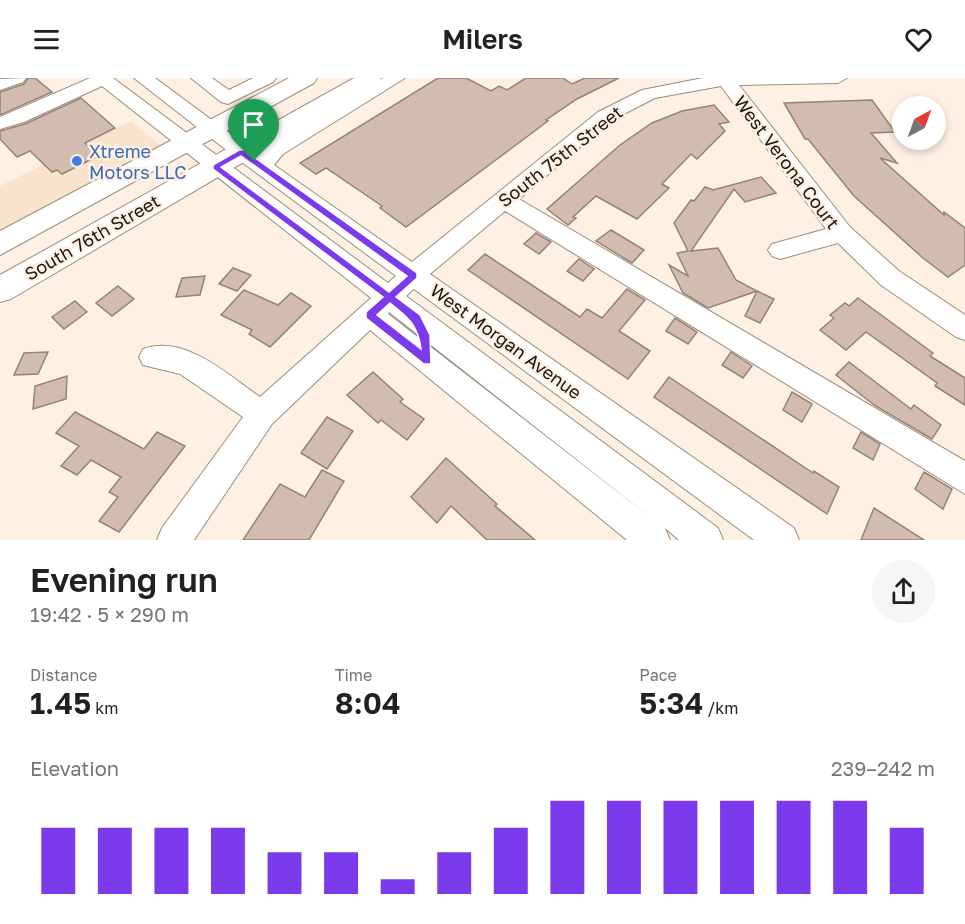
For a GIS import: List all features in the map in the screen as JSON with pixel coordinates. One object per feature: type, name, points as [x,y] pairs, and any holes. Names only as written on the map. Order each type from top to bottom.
[{"type":"main road","name":"South 76th Street","points":[[0,290],[220,150],[306,78]]},
{"type":"main road","points":[[0,281],[93,215],[220,150],[335,78]]},
{"type":"main road","name":"South 76th Street","points":[[0,244],[220,150],[287,126],[370,78]]},
{"type":"main road","points":[[287,126],[339,112]]},
{"type":"street","points":[[0,85],[17,78]]},
{"type":"street","points":[[0,123],[17,118],[103,78]]},
{"type":"street","name":"West Morgan Avenue","points":[[103,78],[129,99],[319,208],[782,540]]},
{"type":"street","points":[[129,99],[149,82],[175,78]]},
{"type":"street","points":[[200,78],[228,98],[267,78]]},
{"type":"street","name":"South 76th Street","points":[[220,150],[276,149],[396,78]]},
{"type":"street","name":"South 75th Street","points":[[174,540],[262,414],[413,275],[605,116],[623,105],[674,88],[725,79],[838,78]]},
{"type":"street","name":"West Verona Court","points":[[725,79],[842,233],[890,278],[965,329]]},
{"type":"street","name":"West Morgan Avenue","points":[[149,82],[293,225],[380,306],[416,318],[706,540]]},
{"type":"street","points":[[503,200],[965,478]]},
{"type":"street","points":[[293,225],[319,208]]},
{"type":"street","points":[[780,250],[842,233]]},
{"type":"street","points":[[380,306],[427,360],[653,540]]},
{"type":"street","points":[[416,318],[424,335],[427,360]]},
{"type":"street","points":[[153,357],[177,359],[190,365],[262,414]]},
{"type":"shaded area","points":[[131,121],[160,145],[0,230],[0,186]]},
{"type":"building","points":[[28,78],[35,78],[52,92],[0,115],[0,92],[24,84]]},
{"type":"building","points":[[438,78],[466,78],[491,91],[499,86],[507,90],[526,78],[563,78],[572,84],[585,78],[619,78],[577,99],[546,120],[548,121],[406,227],[380,208],[382,206],[326,168],[316,174],[300,163]]},
{"type":"building","points":[[81,98],[115,128],[85,143],[98,156],[62,174],[57,170],[52,172],[30,151],[17,157],[0,139],[0,131],[25,124]]},
{"type":"building","points":[[872,100],[892,128],[892,132],[871,133],[897,163],[880,158],[944,215],[944,212],[965,228],[965,265],[948,277],[923,258],[854,196],[808,139],[805,139],[784,103]]},
{"type":"building","points":[[714,105],[729,122],[719,124],[725,131],[697,159],[691,154],[662,184],[669,188],[637,219],[596,196],[573,217],[576,218],[568,225],[547,209],[620,145],[652,123],[682,111]]},
{"type":"building","points":[[761,177],[776,193],[745,202],[734,189],[691,251],[718,248],[736,280],[757,291],[708,308],[683,293],[669,265],[688,276],[677,253],[688,251],[674,223],[691,200],[694,201],[705,187],[713,190]]},
{"type":"building","points":[[611,230],[644,250],[632,263],[596,241]]},
{"type":"building","points":[[536,233],[551,242],[539,254],[524,244]]},
{"type":"building","points":[[485,254],[580,317],[587,309],[602,318],[627,289],[645,300],[619,331],[650,351],[628,379],[468,270]]},
{"type":"building","points":[[579,259],[594,269],[583,281],[567,271]]},
{"type":"building","points":[[233,268],[251,275],[237,291],[219,284]]},
{"type":"building","points":[[205,276],[200,295],[176,297],[182,278]]},
{"type":"building","points":[[118,286],[134,299],[112,316],[96,303]]},
{"type":"building","points":[[244,290],[278,305],[291,293],[311,306],[270,347],[249,334],[252,330],[221,315]]},
{"type":"building","points":[[757,291],[774,299],[760,323],[745,316]]},
{"type":"building","points":[[858,298],[933,353],[930,356],[965,378],[965,405],[935,386],[937,383],[866,332],[846,350],[820,330],[834,318],[830,315],[845,303],[849,306]]},
{"type":"building","points":[[75,301],[87,312],[64,329],[52,317]]},
{"type":"building","points":[[675,318],[697,332],[688,344],[666,331]]},
{"type":"building","points":[[48,352],[38,374],[14,375],[24,353]]},
{"type":"building","points":[[731,352],[752,366],[743,378],[722,365]]},
{"type":"building","points":[[849,362],[911,409],[914,405],[941,425],[932,439],[874,405],[836,375]]},
{"type":"building","points":[[373,372],[403,399],[400,402],[424,419],[407,440],[381,420],[378,423],[347,395]]},
{"type":"building","points":[[67,376],[66,399],[33,409],[35,386]]},
{"type":"building","points":[[669,377],[813,473],[814,471],[839,487],[827,514],[654,397]]},
{"type":"building","points":[[792,392],[812,404],[802,422],[783,410]]},
{"type":"building","points":[[75,412],[144,449],[157,432],[185,446],[119,532],[99,521],[118,497],[109,492],[121,477],[91,460],[77,475],[61,466],[79,446],[56,433]]},
{"type":"building","points":[[327,417],[353,431],[327,469],[301,453]]},
{"type":"building","points":[[861,432],[880,444],[873,460],[853,448]]},
{"type":"building","points":[[446,458],[497,504],[495,506],[535,540],[487,540],[451,506],[437,523],[411,497]]},
{"type":"building","points":[[322,470],[344,481],[309,540],[243,540],[280,484],[305,497]]},
{"type":"building","points":[[924,472],[952,489],[943,509],[915,489]]},
{"type":"building","points":[[874,508],[924,540],[861,540]]},
{"type":"place","name":"Xtreme Motors LLC","points":[[77,161]]},
{"type":"route","points":[[254,161],[242,152],[215,167],[389,297],[416,318],[424,335],[427,360],[370,315],[376,309],[389,297],[413,275],[254,161]]}]
